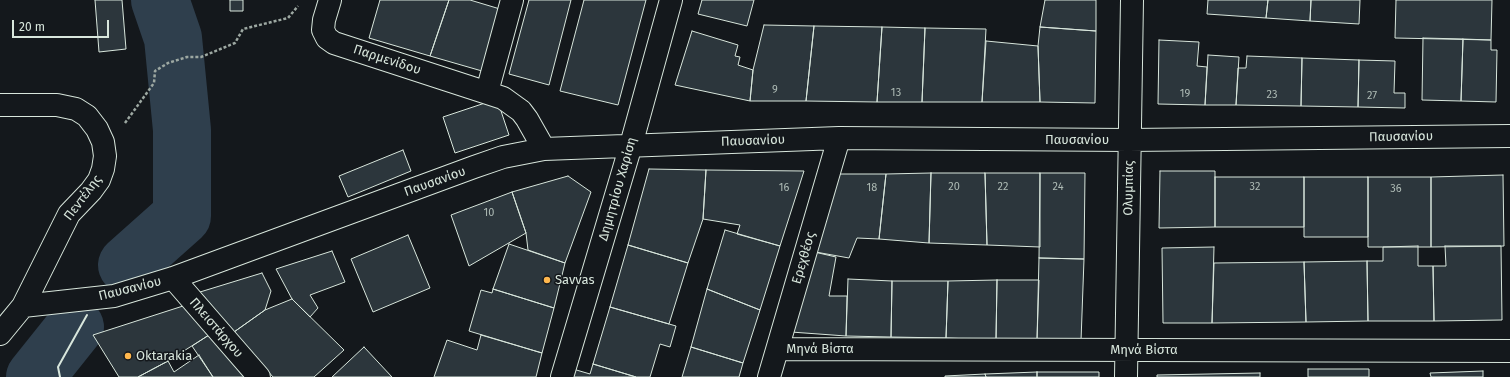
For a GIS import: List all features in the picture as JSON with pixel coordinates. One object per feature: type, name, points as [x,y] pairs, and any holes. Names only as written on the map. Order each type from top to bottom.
[{"type":"street","name":"Παρμενίδου","points":[[330,0],[324,20],[323,30],[327,38],[334,43],[487,92]]},
{"type":"street","points":[[512,0],[487,92],[503,98],[521,111],[544,149]]},
{"type":"street","name":"Δημητρίου Χαρίση","points":[[562,377],[631,145],[671,0]]},
{"type":"street","name":"Ολυμπίας","points":[[1126,377],[1132,0]]},
{"type":"street","name":"Πεντέλης","points":[[0,105],[57,105],[76,109],[87,116],[94,123],[105,148],[102,174],[91,191],[69,214],[23,306],[0,334]]},
{"type":"street","name":"Παυσανίου","points":[[23,306],[114,296],[173,278],[503,157],[544,149],[839,138],[1129,140],[1510,136]]},
{"type":"street","name":"Ερεχθέος","points":[[769,377],[839,138]]},
{"type":"street","name":"Πλειστάρχου","points":[[173,278],[259,377]]},
{"type":"street","name":"Μηνά Βίστα","points":[[778,349],[1510,351]]},
{"type":"path","points":[[105,148],[154,83],[156,71],[168,63],[187,57],[201,57],[235,43],[243,29],[288,18],[303,0]]},
{"type":"building","points":[[95,0],[122,0],[126,49],[99,52]]},
{"type":"building","points":[[230,0],[243,0],[243,11],[230,11]]},
{"type":"building","points":[[380,0],[449,0],[430,56],[369,38]]},
{"type":"building","points":[[449,0],[470,0],[500,9],[482,71],[430,56]]},
{"type":"building","points":[[529,0],[571,0],[549,85],[509,74]]},
{"type":"building","points":[[584,0],[646,0],[618,105],[560,91]]},
{"type":"building","points":[[702,0],[754,0],[747,26],[698,14]]},
{"type":"building","points":[[1045,0],[1096,0],[1096,31],[1040,27]]},
{"type":"building","points":[[1208,0],[1268,0],[1266,18],[1207,14]]},
{"type":"building","points":[[1268,0],[1311,0],[1310,21],[1266,18]]},
{"type":"building","points":[[1311,0],[1360,0],[1359,24],[1310,21]]},
{"type":"building","points":[[1396,0],[1492,0],[1491,40],[1395,38]]},
{"type":"building","points":[[764,25],[814,26],[806,101],[750,101],[753,70]]},
{"type":"building","points":[[814,26],[882,27],[877,102],[806,101]]},
{"type":"building","points":[[882,27],[925,28],[922,102],[877,102]]},
{"type":"building","points":[[1040,27],[1096,31],[1095,103],[1040,102],[1038,46]]},
{"type":"building","points":[[925,28],[986,29],[982,102],[922,102]]},
{"type":"building","points":[[692,31],[738,45],[735,56],[740,57],[738,65],[753,70],[750,101],[675,85]]},
{"type":"building","points":[[1423,38],[1463,39],[1461,101],[1422,100]]},
{"type":"building","points":[[1463,39],[1491,40],[1491,50],[1497,50],[1496,102],[1461,101]]},
{"type":"building","points":[[1159,40],[1199,42],[1197,66],[1207,67],[1205,105],[1158,104]]},
{"type":"building","points":[[986,41],[1038,46],[1040,102],[982,102]]},
{"type":"building","points":[[1208,55],[1239,57],[1236,105],[1205,105]]},
{"type":"building","points":[[1247,56],[1302,58],[1301,106],[1236,105],[1238,68],[1246,68]]},
{"type":"building","points":[[1302,58],[1359,60],[1358,107],[1301,106]]},
{"type":"building","points":[[1359,60],[1395,61],[1394,93],[1405,93],[1405,108],[1358,107]]},
{"type":"building","points":[[497,99],[509,135],[455,153],[443,117]]},
{"type":"building","points":[[403,150],[411,171],[348,197],[339,176]]},
{"type":"building","points":[[649,169],[706,170],[703,219],[688,263],[628,245]]},
{"type":"building","points":[[706,170],[804,171],[780,246],[737,234],[740,225],[703,219]]},
{"type":"building","points":[[1160,171],[1215,171],[1215,227],[1159,228]]},
{"type":"building","points":[[931,173],[929,243],[879,239],[886,174]]},
{"type":"building","points":[[931,173],[985,173],[987,245],[929,243]]},
{"type":"building","points":[[985,173],[1040,173],[1040,247],[987,245]]},
{"type":"building","points":[[1040,173],[1085,173],[1084,259],[1039,258]]},
{"type":"building","points":[[831,174],[886,174],[879,239],[857,238],[849,258],[810,251]]},
{"type":"building","points":[[1503,175],[1504,246],[1431,247],[1431,177]]},
{"type":"building","points":[[568,176],[591,192],[565,263],[528,250],[526,233],[512,192]]},
{"type":"building","points":[[1215,177],[1304,177],[1304,227],[1215,227]]},
{"type":"building","points":[[1304,177],[1368,177],[1368,237],[1304,237]]},
{"type":"building","points":[[1368,177],[1431,177],[1431,247],[1368,247]]},
{"type":"building","points":[[512,192],[526,233],[469,266],[451,215]]},
{"type":"building","points":[[725,230],[780,246],[760,310],[707,289]]},
{"type":"building","points":[[408,235],[430,288],[373,312],[351,259]]},
{"type":"building","points":[[509,244],[565,263],[554,308],[493,289]]},
{"type":"building","points":[[628,245],[688,263],[669,324],[610,307]]},
{"type":"building","points":[[1418,246],[1418,266],[1433,266],[1434,321],[1368,321],[1367,261],[1383,261],[1383,247]]},
{"type":"building","points":[[1445,246],[1501,246],[1502,320],[1434,321],[1433,266],[1446,266]]},
{"type":"building","points":[[1214,247],[1212,323],[1163,323],[1162,248]]},
{"type":"building","points":[[332,251],[345,282],[310,295],[318,308],[310,317],[292,299],[276,269]]},
{"type":"building","points":[[810,251],[836,257],[829,296],[847,296],[846,336],[791,332]]},
{"type":"building","points":[[1039,258],[1084,259],[1081,341],[1037,340]]},
{"type":"building","points":[[1367,261],[1368,321],[1306,322],[1304,262]]},
{"type":"building","points":[[1304,262],[1306,322],[1212,323],[1214,263]]},
{"type":"building","points":[[262,273],[271,291],[265,310],[234,332],[200,292]]},
{"type":"building","points":[[848,279],[892,281],[891,337],[846,336]]},
{"type":"building","points":[[997,280],[996,340],[946,338],[948,281]]},
{"type":"building","points":[[997,280],[1039,280],[1037,340],[996,340]]},
{"type":"building","points":[[892,281],[948,281],[946,338],[891,337]]},
{"type":"building","points":[[493,289],[554,308],[542,353],[469,331],[481,290],[492,293]]},
{"type":"building","points":[[707,289],[760,310],[743,363],[691,347]]},
{"type":"building","points":[[292,299],[344,350],[314,377],[273,377],[234,332],[265,310]]},
{"type":"building","points":[[183,306],[209,335],[168,361],[138,377],[119,377],[93,335]]},
{"type":"building","points":[[610,307],[676,326],[670,347],[660,344],[650,377],[636,377],[593,364]]},
{"type":"building","points":[[209,335],[244,377],[213,377],[192,346]]},
{"type":"building","points":[[481,335],[542,353],[536,377],[434,377],[447,340],[477,350]]},
{"type":"building","points":[[364,347],[392,377],[332,377]]},
{"type":"building","points":[[691,347],[743,363],[739,377],[682,377]]},
{"type":"building","points":[[199,355],[213,377],[138,377],[168,361],[174,372]]},
{"type":"building","points":[[593,364],[636,377],[571,377],[573,369],[590,374]]},
{"type":"building","points":[[1308,369],[1369,369],[1369,377],[1308,377]]},
{"type":"building","points":[[1483,371],[1483,377],[1431,377],[1430,373]]},
{"type":"building","points":[[1037,372],[1099,372],[1099,377],[1037,377]]},
{"type":"building","points":[[1037,372],[1037,377],[986,377],[985,374]]},
{"type":"building","points":[[1260,373],[1260,377],[1157,377],[1157,375]]},
{"type":"building","points":[[985,374],[986,377],[945,377],[945,376]]},
{"type":"waterway","points":[[127,265],[182,216],[182,130],[173,38],[160,0]]},
{"type":"waterway","points":[[35,377],[75,327]]},
{"type":"wall","points":[[60,377],[58,367],[87,315]]},
{"type":"place","name":"Savvas","points":[[547,280]]},
{"type":"place","name":"Oktarakia","points":[[128,356]]}]
